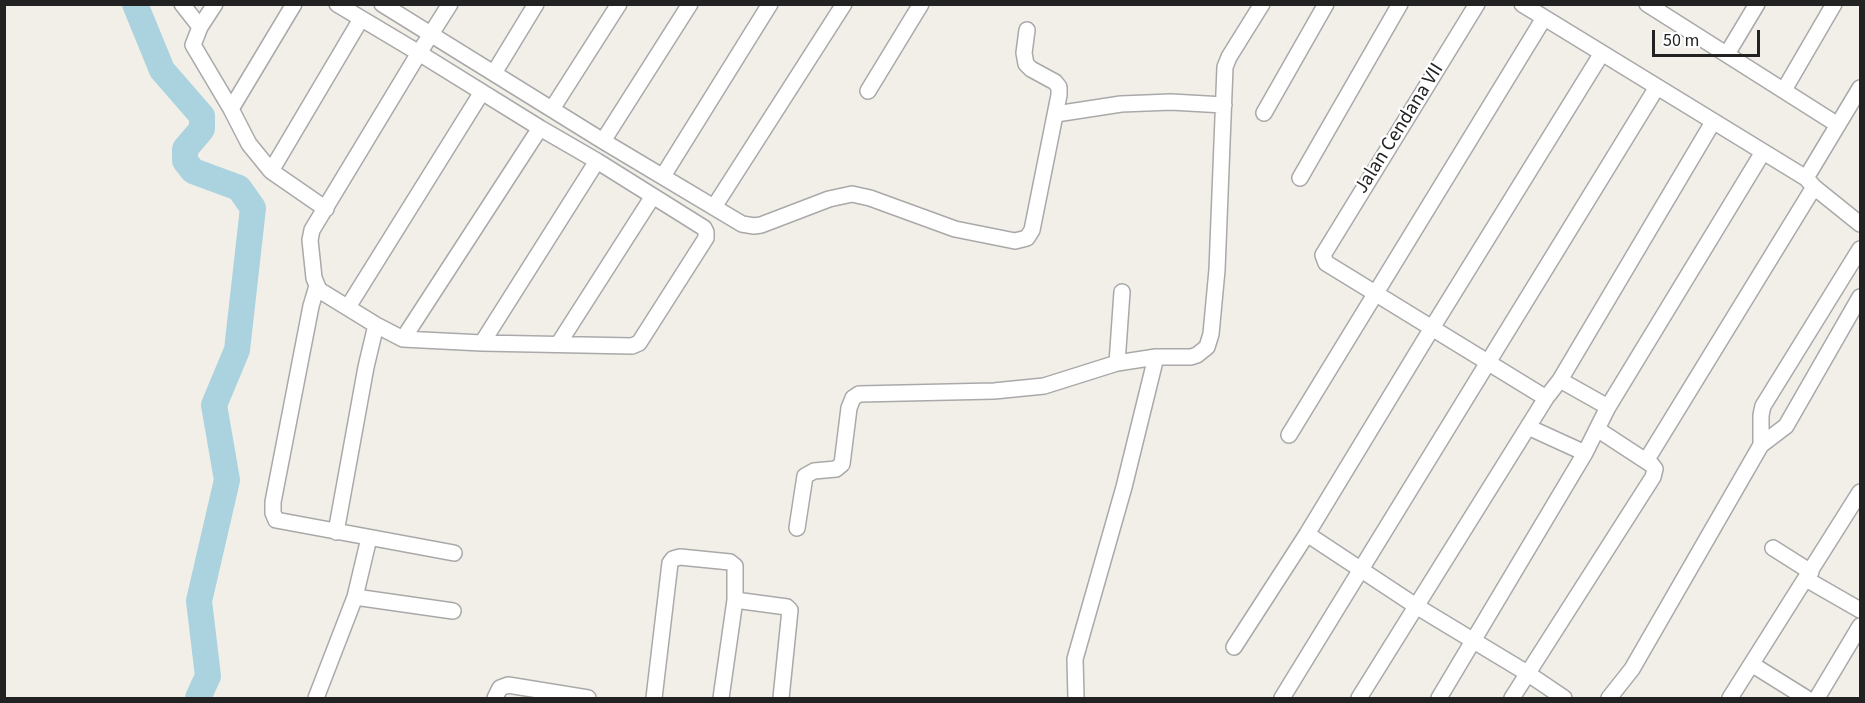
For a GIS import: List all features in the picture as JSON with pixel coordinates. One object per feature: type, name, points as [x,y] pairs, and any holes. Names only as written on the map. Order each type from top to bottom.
[{"type":"street","points":[[182,4],[200,27]]},
{"type":"street","points":[[214,4],[200,27],[193,45],[249,144],[271,171],[326,209]]},
{"type":"street","points":[[231,109],[294,4]]},
{"type":"street","points":[[337,4],[419,53],[540,128],[702,225],[706,238],[639,343],[632,346],[403,339],[319,290],[314,279],[310,240],[312,230],[326,209],[419,53],[450,4]]},
{"type":"street","points":[[382,4],[742,224],[754,226],[829,199],[852,194],[870,198],[956,229],[1021,241],[1027,238],[1032,230],[1059,95],[1057,84],[1031,69],[1024,60],[1027,30]]},
{"type":"street","points":[[494,73],[536,4]]},
{"type":"street","points":[[552,109],[619,4]]},
{"type":"street","points":[[603,141],[690,4]]},
{"type":"street","points":[[663,176],[770,4]]},
{"type":"street","points":[[714,207],[844,4]]},
{"type":"street","points":[[868,91],[921,4]]},
{"type":"street","points":[[797,528],[806,475],[814,471],[836,469],[842,464],[849,408],[855,396],[865,393],[994,391],[1044,386],[1117,363],[1156,357],[1191,357],[1207,347],[1211,333],[1217,270],[1225,68],[1229,57],[1262,4]]},
{"type":"street","points":[[1264,113],[1326,4]]},
{"type":"street","points":[[1300,178],[1400,4]]},
{"type":"street","name":"Jalan Cendana VII","points":[[1376,294],[1326,263],[1323,255],[1477,4]]},
{"type":"street","points":[[1522,4],[1763,152],[1810,183],[1860,224]]},
{"type":"street","points":[[1647,4],[1668,10],[1727,54],[1838,125]]},
{"type":"street","points":[[1727,54],[1757,4]]},
{"type":"street","points":[[1784,90],[1834,4]]},
{"type":"street","points":[[1289,435],[1544,18]]},
{"type":"street","points":[[271,171],[361,19]]},
{"type":"street","points":[[1234,647],[1307,534],[1602,53]]},
{"type":"street","points":[[1282,699],[1657,87]]},
{"type":"street","points":[[1646,461],[1810,183],[1838,125],[1860,88]]},
{"type":"street","points":[[348,307],[482,92]]},
{"type":"street","points":[[1056,114],[1120,104],[1171,102],[1224,105]]},
{"type":"street","points":[[1359,699],[1546,398],[1560,380],[1713,122]]},
{"type":"street","points":[[403,339],[540,128]]},
{"type":"street","points":[[1439,699],[1585,453],[1608,407],[1763,152]]},
{"type":"street","points":[[482,343],[597,161]]},
{"type":"street","points":[[559,343],[653,196]]},
{"type":"street","points":[[1761,445],[1763,406],[1860,249]]},
{"type":"street","points":[[317,286],[298,369],[273,502],[273,513],[276,520],[454,553]]},
{"type":"street","points":[[1117,363],[1122,292]]},
{"type":"street","points":[[1376,294],[1546,398]]},
{"type":"street","points":[[1609,699],[1632,669],[1761,445],[1786,426],[1860,297]]},
{"type":"street","points":[[336,532],[366,367],[376,325]]},
{"type":"street","points":[[1076,699],[1075,659],[1124,487],[1156,357]]},
{"type":"street","points":[[1560,380],[1608,407]]},
{"type":"street","points":[[1528,427],[1585,453]]},
{"type":"street","points":[[1512,699],[1653,477],[1655,468],[1597,429]]},
{"type":"street","points":[[1730,699],[1860,492]]},
{"type":"street","points":[[1307,534],[1361,571],[1473,642],[1527,673],[1564,699]]},
{"type":"street","points":[[316,699],[355,597],[369,538]]},
{"type":"street","points":[[1773,548],[1808,576],[1860,610]]},
{"type":"street","points":[[654,699],[670,561],[680,557],[734,564],[735,600],[721,699]]},
{"type":"street","points":[[355,597],[453,611]]},
{"type":"street","points":[[735,600],[787,607],[790,610],[785,698]]},
{"type":"street","points":[[1817,699],[1860,626]]},
{"type":"street","points":[[1753,665],[1806,699]]},
{"type":"street","points":[[495,699],[500,688],[508,685],[588,699]]},
{"type":"waterway","points":[[135,4],[162,70],[202,116],[202,129],[185,149],[185,161],[193,171],[239,188],[253,208],[237,350],[214,405],[227,480],[199,601],[208,676],[198,698]]}]
